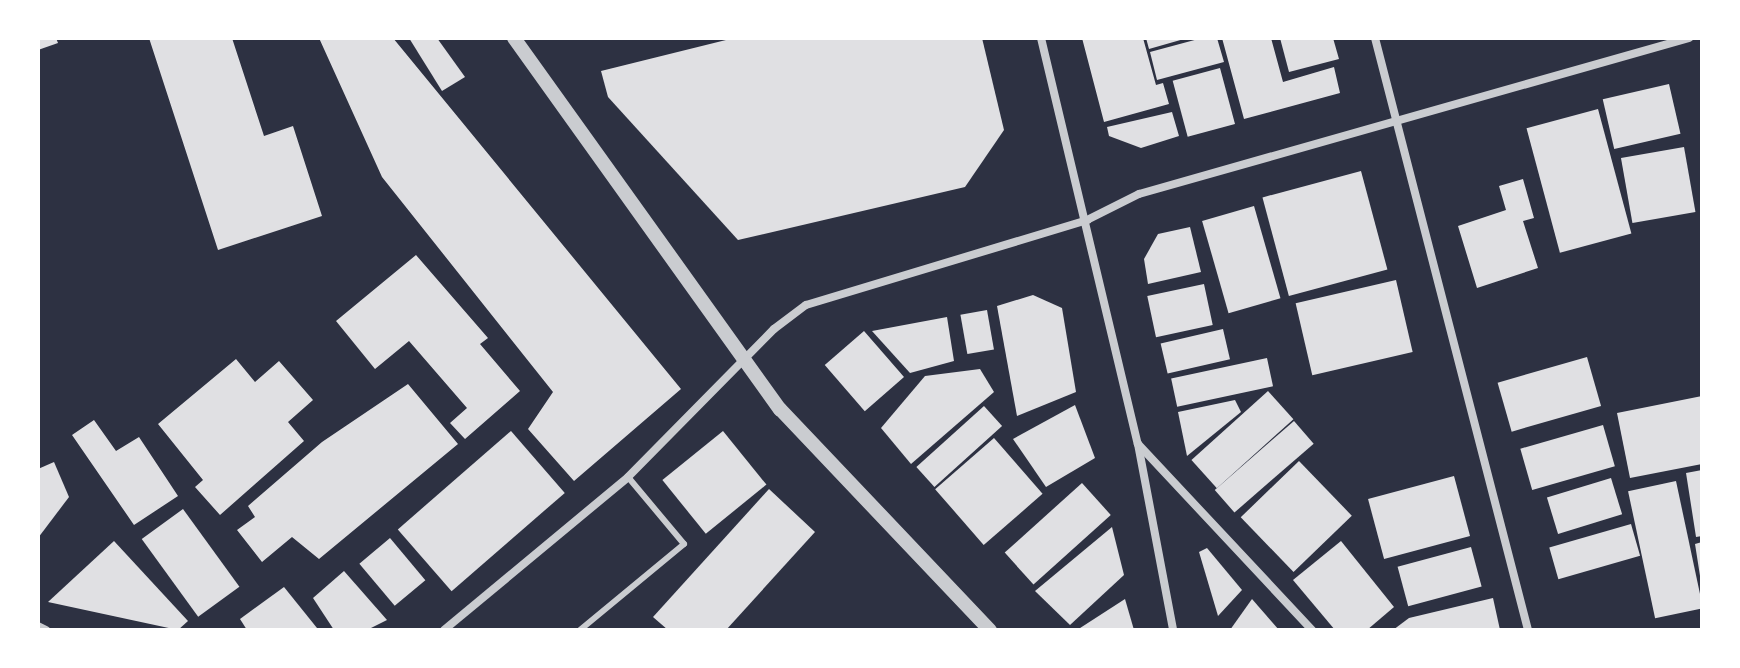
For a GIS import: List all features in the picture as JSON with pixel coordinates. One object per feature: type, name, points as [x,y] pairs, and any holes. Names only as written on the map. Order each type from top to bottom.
[{"type":"street","points":[[1041,38],[1087,220],[1138,444],[1173,630]]},
{"type":"street","points":[[1375,38],[1528,630]]},
{"type":"street","points":[[444,630],[628,477],[747,360],[774,329],[806,305],[1087,220],[1139,194],[1689,38]]},
{"type":"street","points":[[519,39],[780,409],[990,630]]},
{"type":"street","points":[[1138,444],[1312,630]]},
{"type":"street","points":[[38,626],[46,630]]},
{"type":"lane","points":[[580,630],[684,544],[628,477]]},
{"type":"building","points":[[38,38],[56,38],[58,43],[38,50]]},
{"type":"building","points":[[149,38],[232,38],[264,136],[293,126],[322,216],[218,250]]},
{"type":"building","points":[[319,38],[393,38],[681,389],[574,481],[528,429],[553,392],[382,177]]},
{"type":"building","points":[[409,38],[437,38],[465,77],[442,91]]},
{"type":"building","points":[[734,38],[982,38],[1004,130],[965,187],[738,240],[608,97],[601,71]]},
{"type":"building","points":[[1082,38],[1143,38],[1156,85],[1163,83],[1169,104],[1104,122]]},
{"type":"building","points":[[1146,38],[1184,38],[1184,39],[1149,49]]},
{"type":"building","points":[[1202,38],[1217,38],[1224,62],[1157,80],[1150,52]]},
{"type":"building","points":[[1222,38],[1271,38],[1283,82],[1334,67],[1340,93],[1244,119]]},
{"type":"building","points":[[1280,38],[1333,38],[1339,59],[1289,72]]},
{"type":"building","points":[[1220,68],[1235,124],[1188,137],[1173,81]]},
{"type":"building","points":[[1669,84],[1680,134],[1614,149],[1603,99]]},
{"type":"building","points":[[1598,109],[1631,234],[1560,253],[1527,128]]},
{"type":"building","points":[[1172,112],[1179,136],[1141,148],[1109,136],[1107,127]]},
{"type":"building","points":[[1684,147],[1695,212],[1632,223],[1621,158]]},
{"type":"building","points":[[1361,171],[1387,270],[1289,296],[1262,197]]},
{"type":"building","points":[[1523,179],[1534,218],[1523,221],[1538,268],[1477,288],[1458,226],[1506,210],[1499,186]]},
{"type":"building","points":[[1254,206],[1280,298],[1229,313],[1202,221]]},
{"type":"building","points":[[1190,227],[1201,272],[1148,284],[1144,259],[1158,234]]},
{"type":"building","points":[[416,255],[488,338],[480,344],[520,391],[465,439],[450,423],[467,408],[409,341],[375,369],[336,321]]},
{"type":"building","points":[[1396,280],[1413,352],[1312,375],[1296,303]]},
{"type":"building","points":[[1204,284],[1213,325],[1156,337],[1147,296]]},
{"type":"building","points":[[1033,295],[1062,308],[1076,392],[1017,416],[997,306]]},
{"type":"building","points":[[987,310],[994,349],[967,354],[960,315]]},
{"type":"building","points":[[947,317],[954,361],[910,373],[872,331]]},
{"type":"building","points":[[1223,329],[1230,359],[1168,374],[1161,343]]},
{"type":"building","points":[[864,331],[904,377],[865,411],[825,365]]},
{"type":"building","points":[[1587,357],[1601,406],[1512,432],[1498,383]]},
{"type":"building","points":[[1267,358],[1273,386],[1177,407],[1171,378]]},
{"type":"building","points":[[236,359],[255,382],[279,361],[313,400],[288,422],[304,441],[220,515],[195,487],[203,480],[158,424]]},
{"type":"building","points":[[980,369],[994,392],[911,464],[881,428],[925,376]]},
{"type":"building","points":[[408,384],[458,444],[319,559],[292,537],[262,562],[237,530],[255,517],[248,506],[322,442]]},
{"type":"building","points":[[1268,391],[1293,419],[1217,488],[1191,460]]},
{"type":"building","points":[[1702,396],[1702,464],[1630,478],[1617,413]]},
{"type":"building","points":[[1235,400],[1241,412],[1187,456],[1178,412]]},
{"type":"building","points":[[1075,405],[1095,458],[1046,487],[1013,439]]},
{"type":"building","points":[[984,406],[1002,426],[934,487],[916,467]]},
{"type":"building","points":[[94,420],[116,451],[139,437],[178,496],[134,525],[72,435]]},
{"type":"building","points":[[1294,421],[1314,444],[1234,513],[1215,490]]},
{"type":"building","points":[[1603,425],[1615,466],[1532,490],[1520,449]]},
{"type":"building","points":[[511,431],[565,493],[452,591],[398,529]]},
{"type":"building","points":[[723,431],[766,485],[706,534],[662,480]]},
{"type":"building","points":[[994,438],[1043,494],[984,545],[935,489]]},
{"type":"building","points":[[1299,461],[1352,516],[1294,572],[1241,517]]},
{"type":"building","points":[[54,462],[69,497],[38,538],[38,469]]},
{"type":"building","points":[[1702,470],[1702,536],[1696,537],[1686,473]]},
{"type":"building","points":[[1454,476],[1470,536],[1384,559],[1368,499]]},
{"type":"building","points":[[1611,478],[1622,514],[1558,534],[1547,498]]},
{"type":"building","points":[[1676,481],[1702,608],[1655,618],[1628,491]]},
{"type":"building","points":[[1082,483],[1111,515],[1033,585],[1005,553]]},
{"type":"building","points":[[769,489],[815,532],[726,630],[668,630],[653,617]]},
{"type":"building","points":[[183,509],[239,587],[198,617],[142,539]]},
{"type":"building","points":[[1631,524],[1640,556],[1558,579],[1549,547]]},
{"type":"building","points":[[1112,527],[1124,575],[1070,625],[1035,591]]},
{"type":"building","points":[[390,538],[425,580],[395,606],[359,564]]},
{"type":"building","points":[[114,541],[188,621],[178,630],[48,602]]},
{"type":"building","points":[[1341,541],[1394,607],[1367,630],[1335,630],[1293,580]]},
{"type":"building","points":[[1702,542],[1702,576],[1700,576],[1695,544]]},
{"type":"building","points":[[1471,547],[1482,587],[1408,606],[1398,567]]},
{"type":"building","points":[[1207,548],[1242,590],[1218,616],[1199,552]]},
{"type":"building","points":[[344,571],[387,620],[367,630],[334,630],[313,598]]},
{"type":"building","points":[[284,587],[317,628],[247,630],[240,619]]},
{"type":"building","points":[[1493,598],[1500,630],[1393,630],[1409,618]]},
{"type":"building","points":[[1125,599],[1134,630],[1077,630]]},
{"type":"building","points":[[1252,599],[1279,630],[1230,630]]}]
